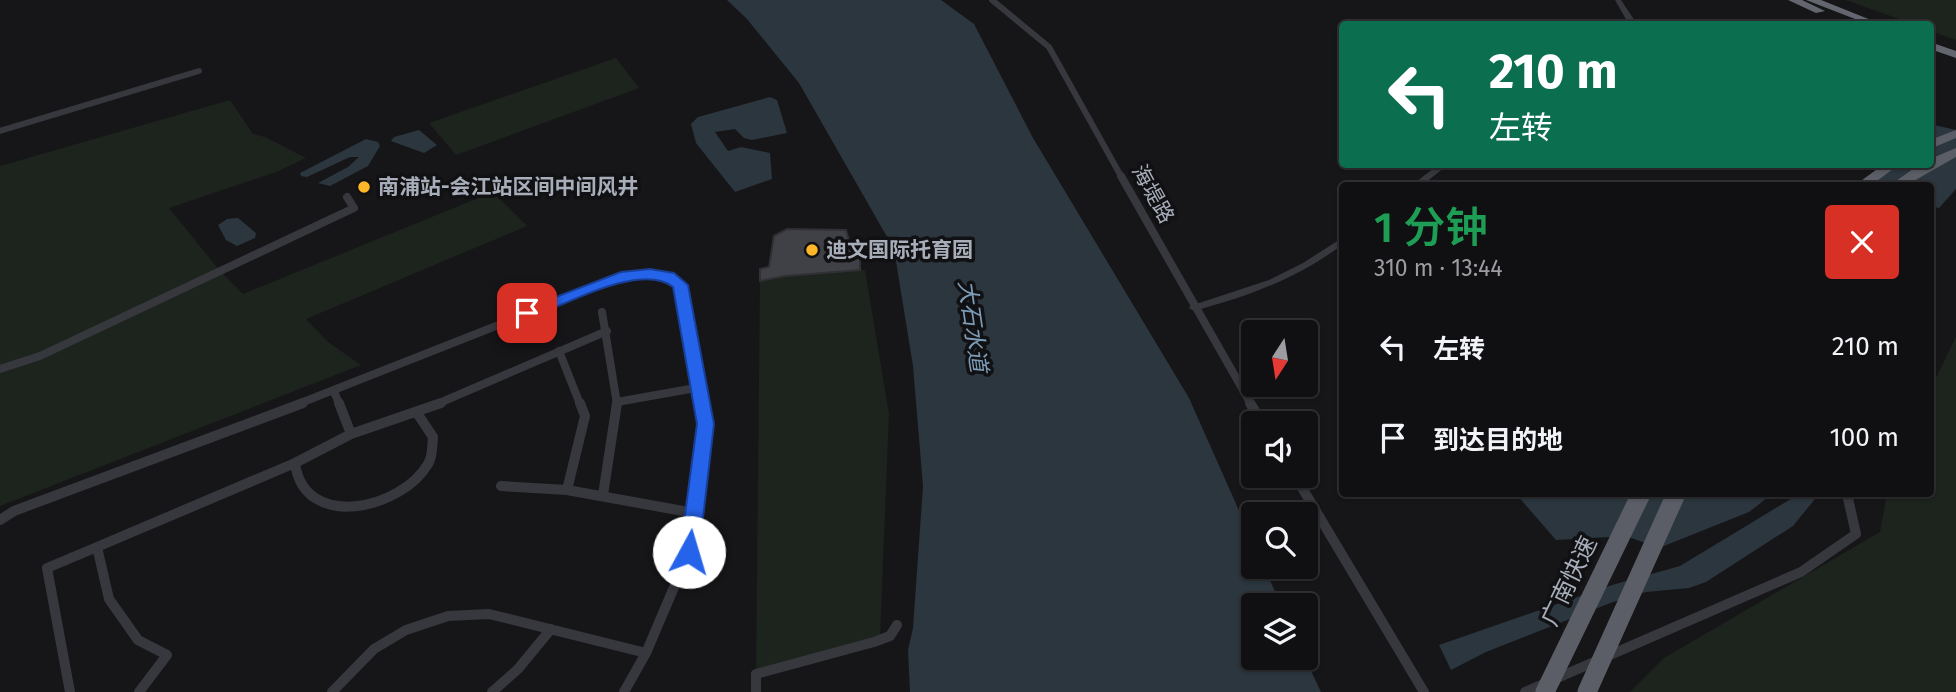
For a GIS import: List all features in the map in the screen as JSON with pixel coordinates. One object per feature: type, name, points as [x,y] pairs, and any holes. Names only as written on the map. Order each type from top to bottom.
[{"type":"highway","points":[[1793,0],[1847,21]]},
{"type":"highway","points":[[1811,0],[1868,21]]},
{"type":"highway","points":[[1934,47],[1956,55]]},
{"type":"highway","points":[[1934,55],[1956,63]]},
{"type":"highway","points":[[1934,143],[1956,134]]},
{"type":"highway","points":[[1934,162],[1956,152]]},
{"type":"highway","points":[[1866,182],[1888,168]]},
{"type":"highway","points":[[1901,182],[1924,168]]},
{"type":"highway","name":"广南快速","points":[[1545,692],[1640,497]]},
{"type":"highway","points":[[1587,692],[1675,497]]},
{"type":"street","name":"海堤路","points":[[992,0],[1049,47],[1194,308],[1255,411]]},
{"type":"street","points":[[1618,0],[1631,21]]},
{"type":"street","points":[[0,131],[199,71]]},
{"type":"street","points":[[1421,182],[1440,168]]},
{"type":"street","points":[[0,369],[40,356],[355,208],[347,197]]},
{"type":"street","points":[[1194,308],[1263,288],[1309,266],[1339,243]]},
{"type":"street","points":[[0,520],[13,511],[334,391],[626,275],[669,276],[680,285],[701,387],[705,424],[689,552],[646,653],[624,692]]},
{"type":"street","points":[[603,312],[617,402],[603,495]]},
{"type":"street","points":[[70,692],[47,568],[295,463],[351,434],[417,413],[607,331]]},
{"type":"street","points":[[559,351],[585,416],[567,490]]},
{"type":"street","points":[[617,402],[701,387]]},
{"type":"street","points":[[334,391],[351,434]]},
{"type":"street","points":[[295,463],[300,486],[318,502],[343,508],[376,502],[402,489],[429,463],[433,437],[417,413]]},
{"type":"street","points":[[501,486],[603,495],[694,513]]},
{"type":"street","points":[[1301,488],[1424,692]]},
{"type":"street","points":[[1525,692],[1801,572],[1856,534],[1848,497]]},
{"type":"street","points":[[97,547],[109,599],[138,640],[167,655],[139,692]]},
{"type":"street","points":[[332,692],[374,649],[406,630],[448,616],[489,614],[646,653]]},
{"type":"street","points":[[755,692],[756,674],[874,642],[890,636],[897,625]]},
{"type":"street","points":[[492,692],[518,669],[551,629]]},
{"type":"shaded area","points":[[1846,0],[1956,0],[1956,40],[1934,32],[1934,21],[1905,21]]},
{"type":"shaded area","points":[[616,58],[639,88],[456,155],[429,123]]},
{"type":"shaded area","points":[[230,100],[253,134],[265,137],[306,158],[276,172],[169,208],[220,271],[243,294],[493,192],[527,226],[306,319],[328,342],[361,365],[0,506],[0,166]]},
{"type":"shaded area","points":[[865,270],[889,414],[880,636],[756,674],[760,281],[785,276]]},
{"type":"shaded area","points":[[1956,337],[1956,692],[1630,692],[1664,658],[1880,532],[1886,497],[1934,497],[1934,382]]},
{"type":"water","name":"大石水道","points":[[727,0],[941,0],[974,24],[1033,138],[1189,398],[1241,515],[1241,579],[1269,579],[1276,593],[1241,593],[1241,670],[1311,670],[1321,692],[910,692],[908,650],[913,628],[923,486],[913,366],[894,249],[799,83],[747,19]]},
{"type":"water","points":[[770,97],[777,100],[787,133],[752,140],[744,138],[735,129],[715,132],[728,151],[741,147],[770,153],[772,179],[735,192],[696,143],[691,124],[698,117]]},
{"type":"water","points":[[1934,125],[1956,130],[1956,189],[1939,208],[1934,207],[1934,182],[1874,182],[1881,168],[1934,168]]},
{"type":"water","points":[[419,130],[437,145],[424,153],[391,141],[394,137]]},
{"type":"water","points":[[366,139],[378,142],[380,146],[368,166],[330,186],[318,183],[348,167],[359,157],[350,157],[307,177],[301,176],[300,173]]},
{"type":"water","points":[[238,218],[256,233],[255,238],[237,246],[226,240],[218,225],[227,219]]},
{"type":"water","points":[[1519,497],[1768,497],[1749,512],[1659,548],[1626,536],[1556,540]]},
{"type":"water","points":[[1794,497],[1817,497],[1793,526],[1706,582],[1689,588],[1646,592],[1613,602],[1486,652],[1451,670],[1439,645],[1612,585],[1680,566]]},
{"type":"building","name":"迪文国际托育园","points":[[787,229],[846,230],[854,258],[860,258],[860,270],[785,276],[760,281],[760,269],[769,267],[774,236]]},
{"type":"place","name":"南浦站-会江站区间中间风井","points":[[364,187]]},
{"type":"place","name":"迪文国际托育园","points":[[812,250]]},
{"type":"route","points":[[527,313],[626,275],[669,276],[680,285],[701,387],[705,424],[689,552]]}]
